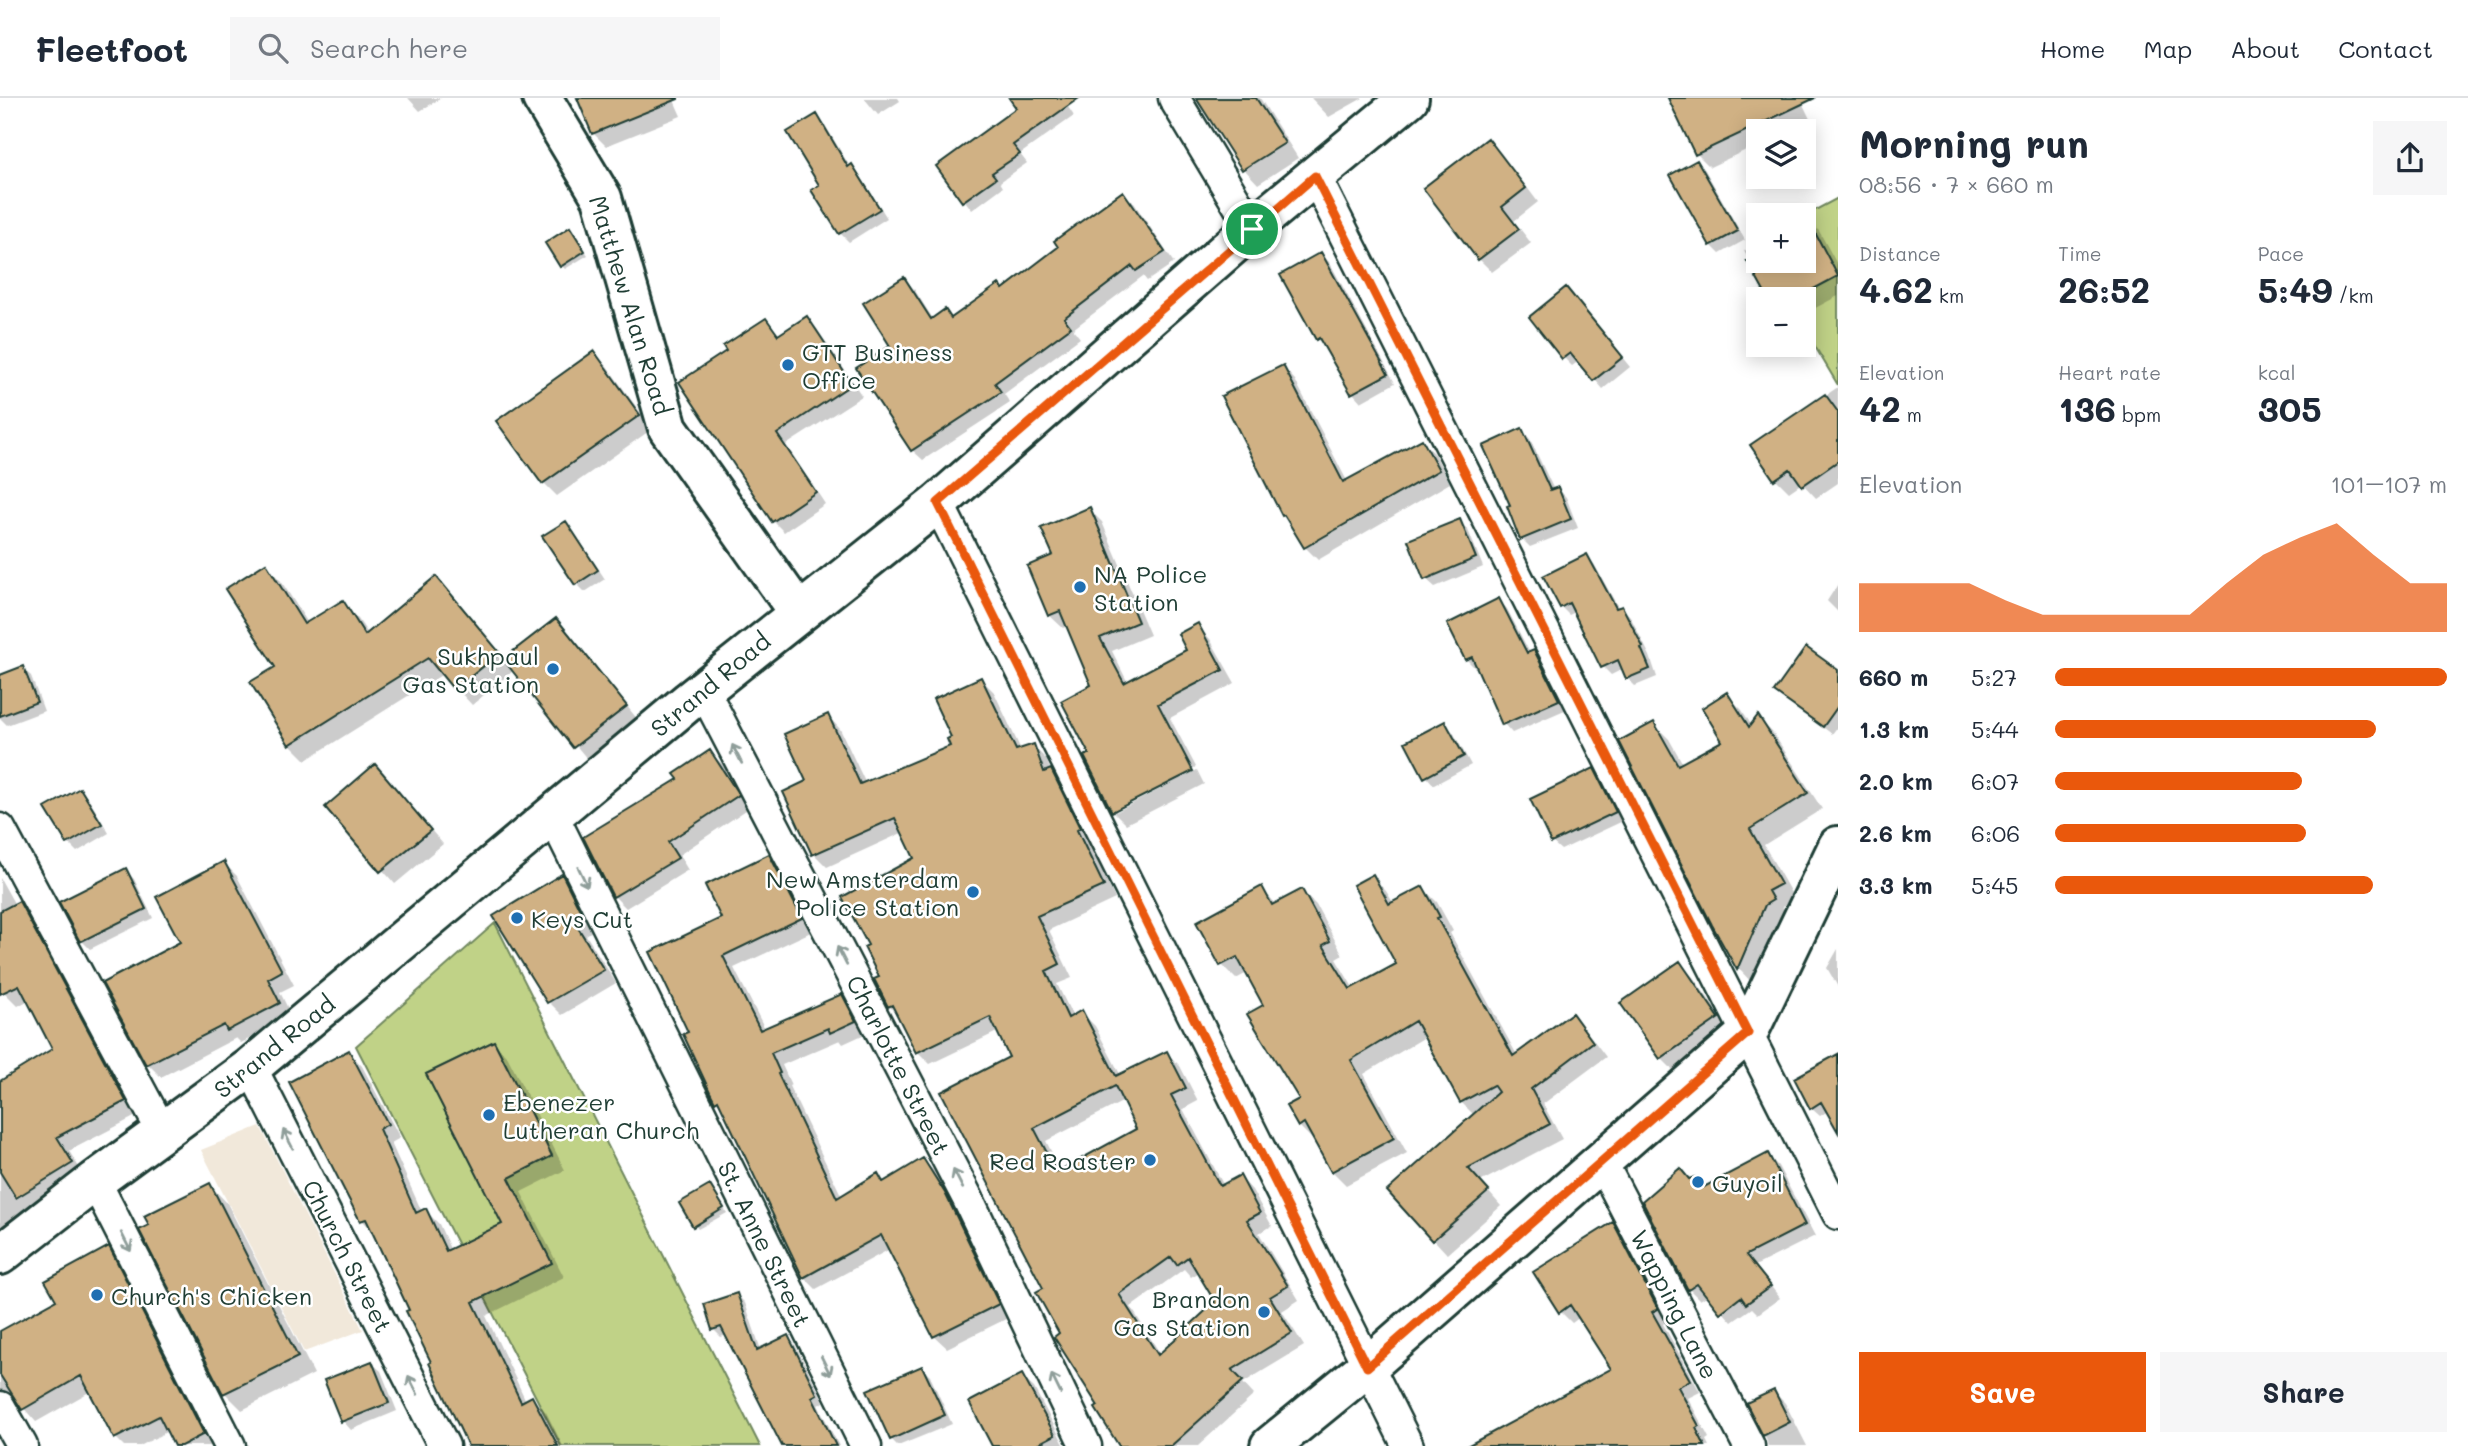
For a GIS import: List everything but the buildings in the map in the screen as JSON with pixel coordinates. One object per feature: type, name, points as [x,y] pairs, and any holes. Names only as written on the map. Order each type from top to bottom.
[{"type":"street","name":"Matthew Alan Road","points":[[542,98],[602,198],[668,428],[798,612]]},
{"type":"street","points":[[1174,98],[1252,229]]},
{"type":"street","name":"Strand Road","points":[[0,1255],[94,1181],[251,1067],[704,689],[938,503],[1252,229],[1409,98]]},
{"type":"street","points":[[1315,176],[1838,1214]]},
{"type":"street","points":[[938,503],[1408,1446]]},
{"type":"street","name":"Charlotte Street","points":[[704,689],[967,1197],[1086,1446]]},
{"type":"street","name":"St. Anne Street","points":[[552,816],[866,1446]]},
{"type":"street","points":[[0,829],[163,1133]]},
{"type":"street","points":[[1270,1446],[1367,1367],[1748,1033],[1838,846]]},
{"type":"street","name":"Church Street","points":[[251,1067],[444,1446]]},
{"type":"street","name":"Wapping Lane","points":[[1601,1161],[1749,1446]]},
{"type":"street","points":[[94,1181],[230,1446]]},
{"type":"street","points":[[0,1407],[22,1446]]},
{"type":"shaded area","points":[[260,1126],[363,1330],[304,1352],[201,1150]]},
{"type":"green space","points":[[1838,198],[1838,385],[1816,348],[1816,287],[1780,287],[1771,273],[1816,273],[1816,210]]},
{"type":"green space","points":[[495,923],[760,1446],[561,1446],[356,1046]],"holes":[[[494,1041],[552,1155],[485,1190],[426,1074]]]},
{"type":"place","name":"GTT Business Office","points":[[788,365]]},
{"type":"place","name":"NA Police Station","points":[[1080,587]]},
{"type":"place","name":"Sukhpaul Gas Station","points":[[553,669]]},
{"type":"place","name":"New Amsterdam Police Station","points":[[973,892]]},
{"type":"place","name":"Keys Cut","points":[[517,918]]},
{"type":"place","name":"Ebenezer Lutheran Church","points":[[489,1115]]},
{"type":"place","name":"Red Roaster","points":[[1150,1160]]},
{"type":"place","name":"Guyoil","points":[[1698,1182]]},
{"type":"place","name":"Church's Chicken","points":[[97,1295]]},
{"type":"place","name":"Brandon Gas Station","points":[[1264,1312]]},
{"type":"route","points":[[1315,176],[1748,1033],[1367,1367],[938,503],[1252,229],[1315,176]]}]
